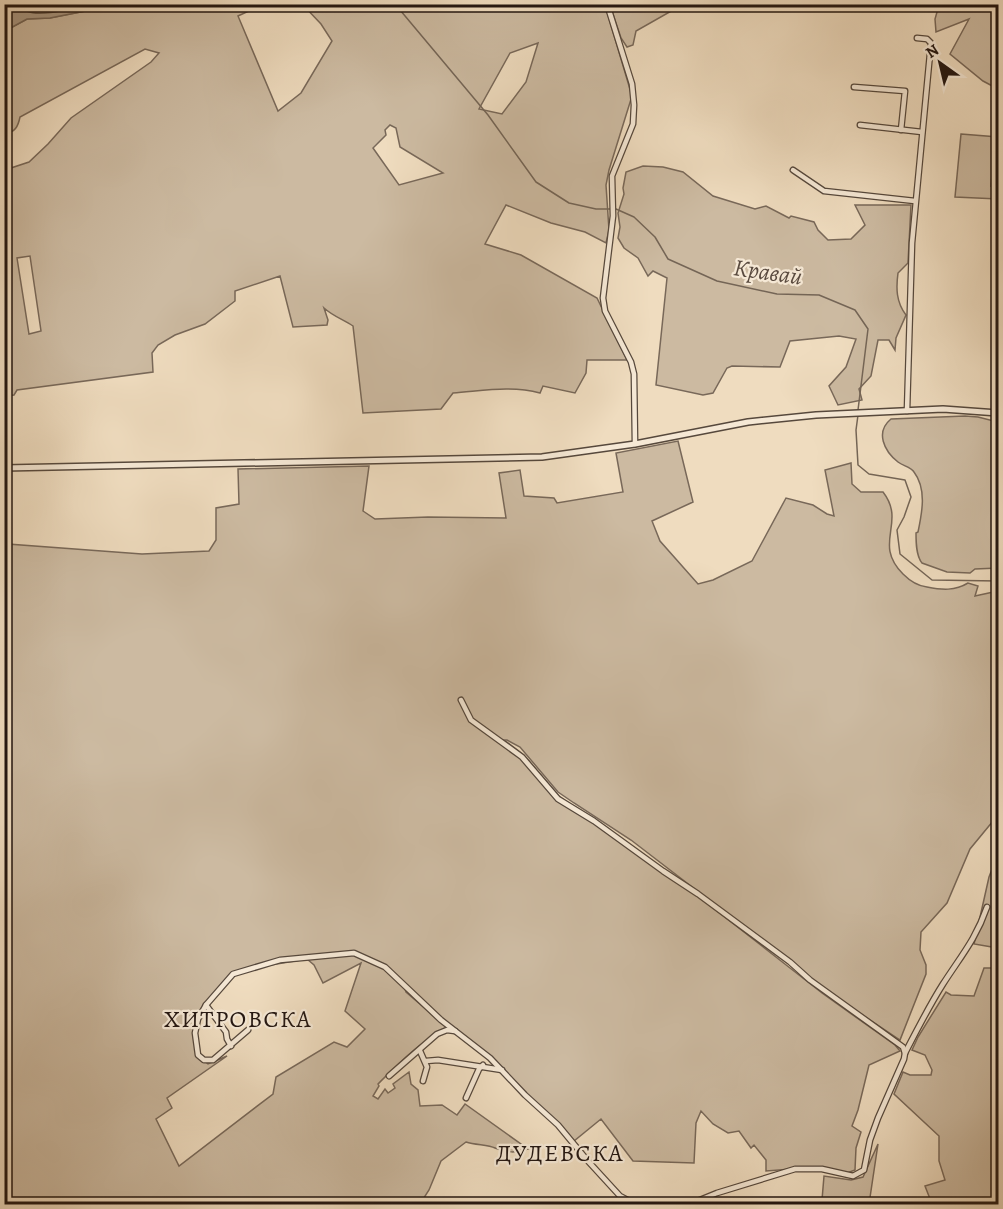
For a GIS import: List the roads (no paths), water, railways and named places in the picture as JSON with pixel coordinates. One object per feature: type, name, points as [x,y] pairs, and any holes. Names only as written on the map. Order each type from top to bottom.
[{"type":"street","points":[[607,4],[632,84],[634,105],[633,124],[612,176],[613,216],[603,298],[605,311],[631,362],[634,374],[635,444]]},
{"type":"street","points":[[908,411],[915,201],[931,43],[927,39],[917,38]]},
{"type":"street","points":[[854,87],[905,91],[901,130]]},
{"type":"street","points":[[860,125],[922,132]]},
{"type":"street","points":[[793,170],[824,190],[915,201]]},
{"type":"street","points":[[4,468],[542,456],[635,444],[748,422],[854,413],[943,409],[999,413]]},
{"type":"street","points":[[461,700],[471,720],[522,758],[558,799],[594,821],[663,872],[698,894],[866,1022],[903,1047],[905,1053]]},
{"type":"street","points":[[690,1204],[717,1193],[795,1169],[822,1169],[853,1176],[864,1170],[874,1129],[905,1053],[926,1012],[970,945],[987,907]]},
{"type":"street","points":[[248,1030],[213,1060],[204,1060],[198,1055],[195,1033],[198,1019],[206,1005],[233,974],[280,960],[354,953],[385,967],[455,1031],[490,1058],[558,1125],[586,1160],[620,1196],[634,1204]]},
{"type":"street","points":[[206,1005],[226,1032],[231,1046]]},
{"type":"street","points":[[389,1076],[437,1034],[447,1030],[455,1031]]},
{"type":"street","points":[[420,1050],[427,1067],[423,1081]]},
{"type":"street","points":[[426,1061],[438,1060],[483,1065],[501,1070]]},
{"type":"street","points":[[466,1098],[483,1065]]},
{"type":"water","points":[[28,5],[116,5],[50,18],[27,19],[5,31],[5,14]]},
{"type":"waterway","name":"Кравай","points":[[395,4],[488,115],[536,182],[569,203],[596,209],[611,209]]},
{"type":"waterway","name":"Кравай","points":[[616,209],[634,217],[655,237],[668,259],[717,281],[777,294],[819,295],[855,310],[868,329],[858,410]]},
{"type":"waterway","name":"Кравай","points":[[858,415],[856,430],[858,465],[869,474],[905,480],[911,497],[897,530],[900,554],[932,580],[998,581]]},
{"type":"district","name":"ХИТРОВСКА","points":[[238,1019]]},
{"type":"district","name":"ДУДЕВСКА","points":[[560,1153]]}]
